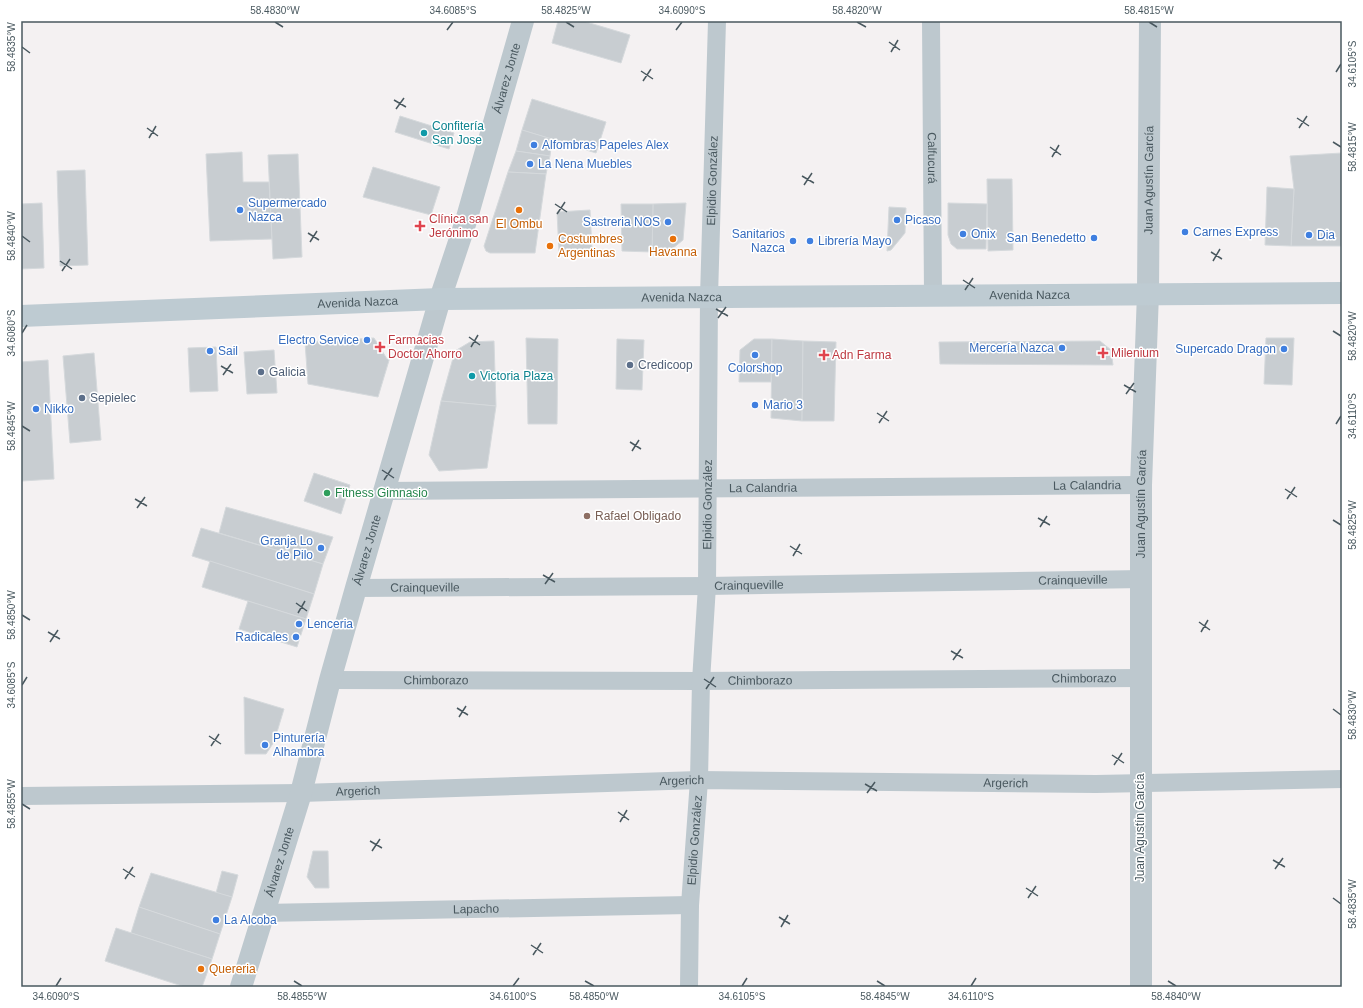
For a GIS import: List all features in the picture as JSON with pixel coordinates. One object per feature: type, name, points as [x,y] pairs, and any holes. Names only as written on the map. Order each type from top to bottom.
[{"type":"main road","name":"Avenida Nazca","points":[[21,316],[440,299],[1148,293],[1342,293]]},
{"type":"street","name":"Álvarez Jonte","points":[[240,987],[301,792],[356,588],[440,299],[466,221],[523,21]]},
{"type":"street","name":"Elpidio González","points":[[689,987],[690,905],[699,780],[701,681],[707,586],[709,297],[717,21]]},
{"type":"street","name":"Calfucurá","points":[[931,21],[933,295]]},
{"type":"street","name":"Juan Agustín García","points":[[1141,987],[1141,485],[1148,293],[1150,21]]},
{"type":"street","name":"La Calandria","points":[[384,492],[1141,485]]},
{"type":"street","name":"Crainqueville","points":[[356,588],[707,586],[1142,579]]},
{"type":"street","name":"Chimborazo","points":[[330,680],[701,681],[1142,678]]},
{"type":"street","name":"Argerich","points":[[21,796],[301,792],[699,780],[1096,784],[1342,779]]},
{"type":"street","name":"Lapacho","points":[[263,913],[690,905]]},
{"type":"building","points":[[558,21],[583,21],[630,35],[621,63],[552,43]]},
{"type":"building","points":[[532,99],[606,122],[596,153],[522,130]]},
{"type":"building","name":"Confitería San Jose","points":[[400,116],[454,133],[449,149],[395,132]]},
{"type":"building","name":"Alfombras Papeles Alex","points":[[522,130],[552,139],[550,156],[516,151]]},
{"type":"building","name":"La Nena Muebles","points":[[516,151],[550,156],[546,174],[508,172]]},
{"type":"building","name":"Supermercado Nazca","points":[[242,152],[243,182],[269,182],[272,239],[210,241],[206,154]]},
{"type":"building","points":[[1342,153],[1342,246],[1291,246],[1294,189],[1290,156]]},
{"type":"building","points":[[298,154],[302,257],[273,259],[268,155]]},
{"type":"building","points":[[373,167],[440,187],[431,215],[363,197]]},
{"type":"building","points":[[85,170],[88,265],[60,266],[57,171]]},
{"type":"building","name":"El Ombu","points":[[508,172],[546,174],[535,253],[490,253],[486,251],[484,246]]},
{"type":"building","points":[[987,179],[1012,179],[1013,250],[988,251]]},
{"type":"building","points":[[1267,187],[1294,189],[1291,246],[1265,245]]},
{"type":"building","points":[[42,203],[44,268],[21,269],[21,204]]},
{"type":"building","name":"Sastreria NOS","points":[[686,203],[683,240],[667,253],[652,252],[653,204]]},
{"type":"building","points":[[948,203],[987,204],[986,249],[957,249],[951,244],[948,235]]},
{"type":"building","points":[[621,204],[653,204],[652,252],[622,251]]},
{"type":"building","name":"Picaso","points":[[889,207],[906,208],[905,233],[891,250],[887,251]]},
{"type":"building","points":[[590,210],[592,250],[559,252],[557,212]]},
{"type":"building","points":[[374,338],[387,359],[390,357],[378,397],[308,384],[305,342]]},
{"type":"building","points":[[526,338],[558,339],[557,424],[528,424]]},
{"type":"building","points":[[1266,338],[1294,338],[1292,385],[1264,384]]},
{"type":"building","name":"Credicoop","points":[[617,339],[644,340],[642,390],[616,389]]},
{"type":"building","points":[[754,339],[772,339],[771,382],[739,382],[740,350]]},
{"type":"building","points":[[772,339],[803,341],[802,421],[771,418]]},
{"type":"building","name":"Victoria Plaza","points":[[494,341],[496,406],[441,401],[455,351],[470,342]]},
{"type":"building","points":[[803,341],[836,342],[834,421],[802,421]]},
{"type":"building","points":[[1100,341],[1111,350],[1113,365],[940,364],[939,342]]},
{"type":"building","points":[[216,347],[218,391],[190,392],[188,348]]},
{"type":"building","name":"Galicia","points":[[274,350],[277,393],[247,394],[244,352]]},
{"type":"building","name":"Sepielec","points":[[94,353],[101,440],[70,443],[63,356]]},
{"type":"building","name":"Nikko","points":[[48,360],[54,479],[22,481],[21,362]]},
{"type":"building","points":[[441,401],[496,406],[487,468],[439,471],[429,455]]},
{"type":"building","name":"Fitness Gimnasio","points":[[314,473],[350,485],[341,514],[304,501]]},
{"type":"building","points":[[226,507],[333,537],[323,564],[219,533]]},
{"type":"building","points":[[201,528],[323,564],[314,594],[192,556]]},
{"type":"building","points":[[210,561],[314,594],[306,619],[202,587]]},
{"type":"building","points":[[248,601],[306,619],[297,647],[239,629]]},
{"type":"building","points":[[244,697],[284,709],[274,742],[266,754],[245,754]]},
{"type":"building","points":[[313,851],[328,851],[329,888],[315,888],[307,877]]},
{"type":"building","points":[[222,871],[238,875],[232,897],[216,893]]},
{"type":"building","points":[[151,873],[232,897],[220,934],[139,907]]},
{"type":"building","points":[[139,907],[220,934],[212,959],[131,933]]},
{"type":"building","points":[[116,928],[212,959],[202,987],[185,987],[105,961]]},
{"type":"place","name":"Confitería San Jose","points":[[424,133]]},
{"type":"place","name":"Alfombras Papeles Alex","points":[[534,145]]},
{"type":"place","name":"La Nena Muebles","points":[[530,164]]},
{"type":"place","name":"Supermercado Nazca","points":[[240,210]]},
{"type":"place","name":"El Ombu","points":[[519,210]]},
{"type":"place","name":"Picaso","points":[[897,220]]},
{"type":"place","name":"Sastreria NOS","points":[[668,222]]},
{"type":"place","name":"Clínica san Jerónimo","points":[[420,226]]},
{"type":"place","name":"Carnes Express","points":[[1185,232]]},
{"type":"place","name":"Onix","points":[[963,234]]},
{"type":"place","name":"Dia","points":[[1309,235]]},
{"type":"place","name":"San Benedetto","points":[[1094,238]]},
{"type":"place","name":"Havanna","points":[[673,239]]},
{"type":"place","name":"Sanitarios Nazca","points":[[793,241]]},
{"type":"place","name":"Librería Mayo","points":[[810,241]]},
{"type":"place","name":"Costumbres Argentinas","points":[[550,246]]},
{"type":"place","name":"Electro Service","points":[[367,340]]},
{"type":"place","name":"Farmacias Doctor Ahorro","points":[[380,347]]},
{"type":"place","name":"Mercería Nazca","points":[[1062,348]]},
{"type":"place","name":"Supercado Dragon","points":[[1284,349]]},
{"type":"place","name":"Sail","points":[[210,351]]},
{"type":"place","name":"Milenium","points":[[1103,353]]},
{"type":"place","name":"Colorshop","points":[[755,355]]},
{"type":"place","name":"Adn Farma","points":[[824,355]]},
{"type":"place","name":"Credicoop","points":[[630,365]]},
{"type":"place","name":"Galicia","points":[[261,372]]},
{"type":"place","name":"Victoria Plaza","points":[[472,376]]},
{"type":"place","name":"Sepielec","points":[[82,398]]},
{"type":"place","name":"Mario 3","points":[[755,405]]},
{"type":"place","name":"Nikko","points":[[36,409]]},
{"type":"place","name":"Fitness Gimnasio","points":[[327,493]]},
{"type":"place","name":"Rafael Obligado","points":[[587,516]]},
{"type":"place","name":"Granja Lo de Pilo","points":[[321,548]]},
{"type":"place","name":"Lenceria","points":[[299,624]]},
{"type":"place","name":"Radicales","points":[[296,637]]},
{"type":"place","name":"Pinturería Alhambra","points":[[265,745]]},
{"type":"place","name":"La Alcoba","points":[[216,920]]},
{"type":"place","name":"Quereria","points":[[201,969]]}]
